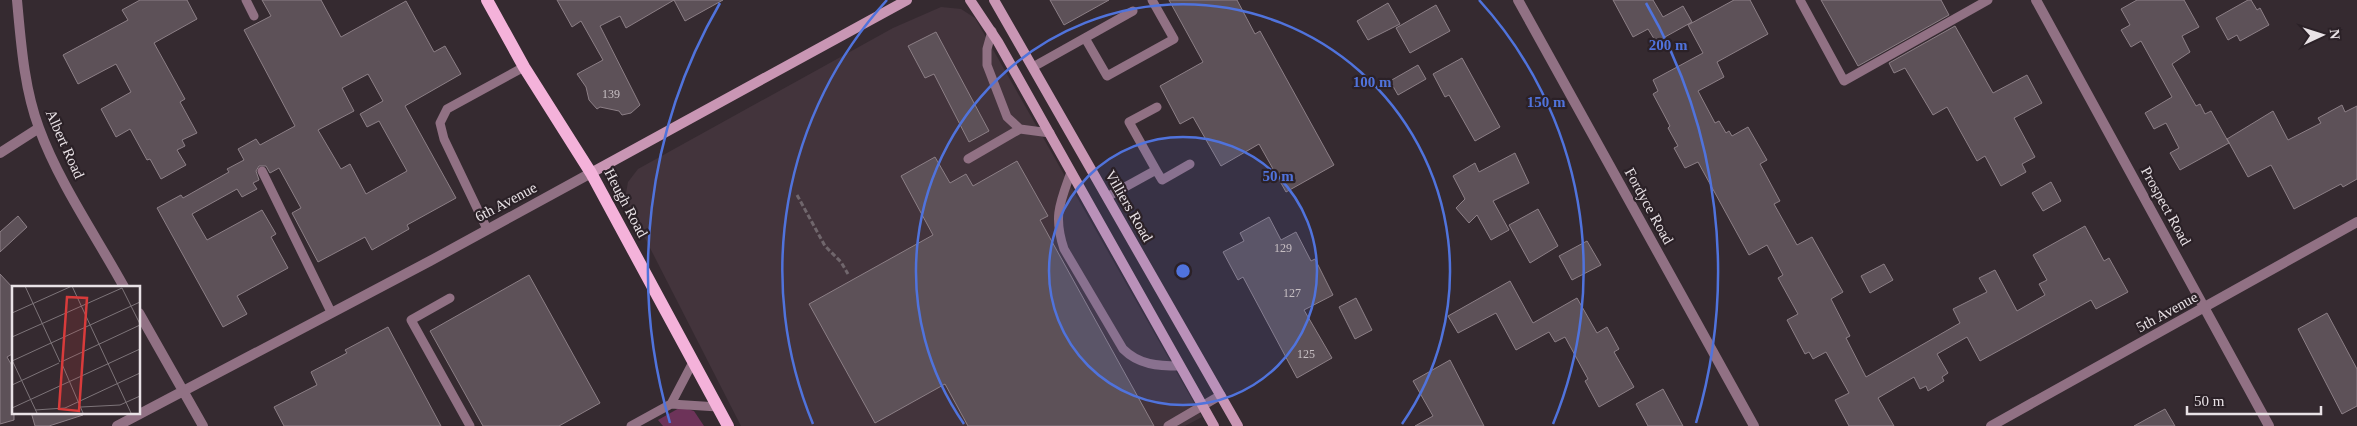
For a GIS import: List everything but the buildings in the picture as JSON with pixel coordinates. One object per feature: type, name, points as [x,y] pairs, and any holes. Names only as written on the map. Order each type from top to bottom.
[{"type":"main road","name":"Heugh Road","points":[[487,0],[524,67],[591,173],[728,426]]},
{"type":"street","name":"Albert Road","points":[[17,0],[23,57],[39,128],[60,174],[123,286]]},
{"type":"street","name":"6th Avenue","points":[[140,414],[430,261],[907,0]]},
{"type":"street","points":[[970,0],[992,31],[1214,426]]},
{"type":"street","name":"Villiers Road","points":[[994,0],[1238,426]]},
{"type":"street","name":"Fordyce Road","points":[[1518,0],[1754,426]]},
{"type":"street","name":"Prospect Road","points":[[2036,0],[2269,426]]},
{"type":"street","points":[[0,153],[39,128]]},
{"type":"street","name":"5th Avenue","points":[[1991,426],[2357,222]]},
{"type":"street","points":[[140,314],[202,426]]},
{"type":"street","name":"6th Avenue","points":[[117,426],[140,414]]},
{"type":"lane","points":[[246,0],[254,16]]},
{"type":"lane","points":[[1085,38],[1107,76],[1174,38],[1152,0]]},
{"type":"lane","points":[[1800,0],[1844,80],[1988,0]]},
{"type":"lane","points":[[1033,67],[1133,11]]},
{"type":"lane","points":[[992,31],[987,49],[987,65],[1007,116],[1020,129],[1050,133]]},
{"type":"lane","points":[[487,229],[444,139],[440,123],[447,109],[524,67]]},
{"type":"lane","points":[[1157,107],[1130,122],[1156,170],[1162,180],[1190,164]]},
{"type":"lane","points":[[968,159],[1020,129]]},
{"type":"lane","points":[[1107,197],[1156,170]]},
{"type":"lane","points":[[262,171],[331,312]]},
{"type":"lane","points":[[1072,172],[1058,207],[1057,219],[1064,249],[1122,349],[1135,359],[1144,362],[1159,366],[1180,366]]},
{"type":"lane","points":[[450,298],[411,320],[470,426]]},
{"type":"lane","points":[[631,426],[671,404],[693,362]]},
{"type":"lane","points":[[1168,426],[1221,395]]},
{"type":"lane","points":[[671,404],[718,408]]},
{"type":"path","points":[[797,195],[825,246],[841,262],[848,274]]},
{"type":"shaded area","points":[[941,7],[961,9],[975,18],[1202,417],[1185,426],[741,426],[625,199],[628,182],[638,169],[893,28]]},
{"type":"shaded area","points":[[681,407],[694,411],[704,426],[663,426],[658,420]]}]
